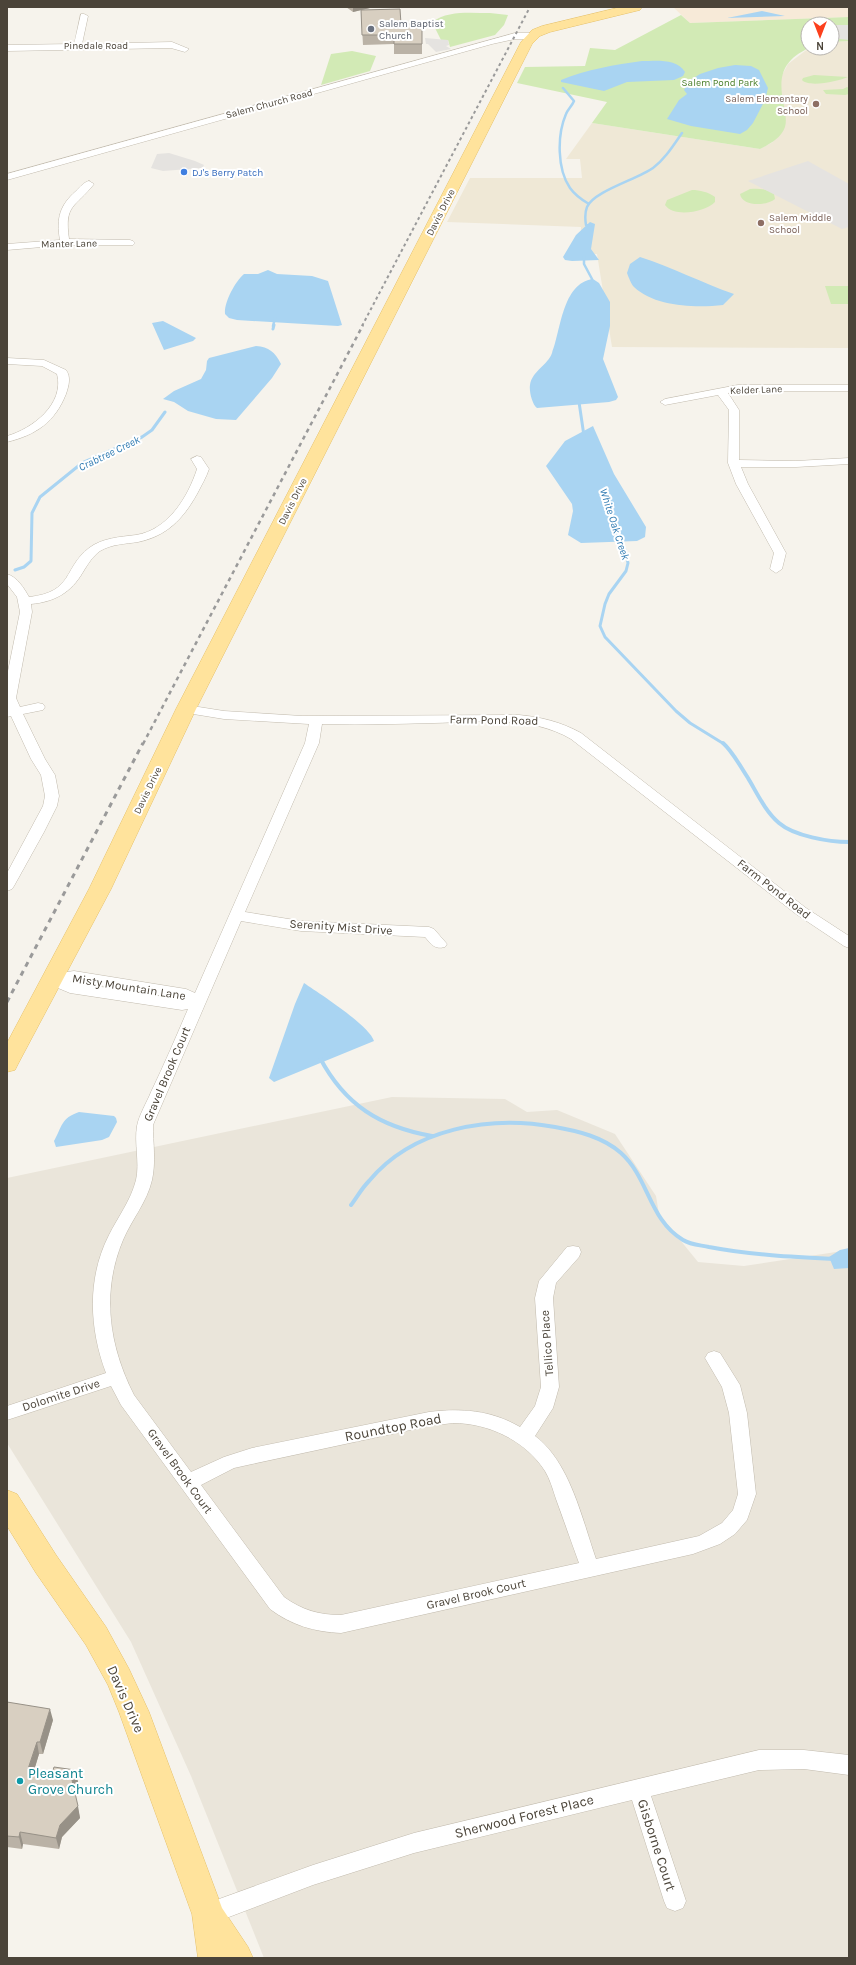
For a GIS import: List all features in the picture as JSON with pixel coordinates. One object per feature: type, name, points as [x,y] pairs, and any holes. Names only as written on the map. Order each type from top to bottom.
[{"type":"main road","points":[[533,36],[555,26],[636,7]]},
{"type":"main road","name":"Davis Drive","points":[[7,1064],[100,889],[186,709],[524,48],[533,36]]},
{"type":"main road","name":"Davis Drive","points":[[7,1502],[46,1564],[96,1636],[119,1678],[134,1712],[208,1914],[214,1958]]},
{"type":"main road","name":"Davis Drive","points":[[208,1914],[237,1958]]},
{"type":"street","points":[[78,45],[84,16]]},
{"type":"street","name":"Salem Church Road","points":[[7,177],[484,44],[515,36],[533,36]]},
{"type":"street","name":"Pinedale Road","points":[[7,48],[78,45],[172,45],[185,49]]},
{"type":"street","points":[[65,242],[61,222],[64,212],[71,201],[89,184]]},
{"type":"street","name":"Manter Lane","points":[[7,247],[65,242],[130,243]]},
{"type":"street","points":[[7,361],[44,362],[62,372],[64,380],[60,399],[49,417],[32,430],[7,439]]},
{"type":"street","name":"Kelder Lane","points":[[665,402],[722,391],[748,388],[849,388]]},
{"type":"street","points":[[722,391],[734,410],[734,463],[742,484],[780,553],[776,569]]},
{"type":"street","points":[[26,601],[44,599],[60,592],[74,578],[88,555],[97,548],[115,541],[152,535],[168,526],[177,518],[201,475],[203,469],[197,459]]},
{"type":"street","points":[[734,463],[796,464],[849,461]]},
{"type":"street","points":[[7,578],[18,588],[26,601],[26,620],[10,677],[9,698],[11,712],[48,775],[52,796],[50,806],[7,886]]},
{"type":"street","points":[[11,712],[38,707]]},
{"type":"street","name":"Farm Pond Road","points":[[186,709],[246,716],[316,720],[497,718],[544,721],[562,727],[602,755],[801,911],[849,943]]},
{"type":"street","name":"Gravel Brook Court","points":[[316,720],[312,743],[145,1125],[144,1178],[142,1186],[122,1226],[108,1259],[102,1290],[101,1319],[115,1377],[127,1400],[277,1602],[288,1612],[304,1620],[323,1624],[341,1624],[693,1546],[722,1535],[739,1517],[745,1506],[747,1494],[738,1413],[731,1385],[714,1358]]},
{"type":"street","name":"Serenity Mist Drive","points":[[237,916],[301,926],[429,932],[440,944]]},
{"type":"street","name":"Misty Mountain Lane","points":[[51,979],[70,988],[182,1005],[198,1002]]},
{"type":"street","name":"Tellico Place","points":[[523,1436],[539,1419],[548,1398],[550,1387],[544,1298],[548,1281],[573,1252]]},
{"type":"street","name":"Dolomite Drive","points":[[7,1413],[115,1377]]},
{"type":"street","name":"Roundtop Road","points":[[189,1482],[230,1462],[429,1419],[455,1416],[475,1418],[498,1425],[523,1436],[541,1452],[551,1465],[559,1481],[590,1568]]},
{"type":"street","name":"Sherwood Forest Place","points":[[208,1914],[314,1875],[414,1843],[638,1788],[759,1760],[792,1758],[829,1761],[849,1765]]},
{"type":"street","name":"Gisborne Court","points":[[638,1788],[676,1901]]},
{"type":"shaded area","points":[[673,7],[849,7],[849,17],[800,16],[800,19],[690,23]]},
{"type":"shaded area","points":[[840,25],[849,25],[849,40],[840,39]]},
{"type":"shaded area","points":[[425,38],[448,40],[449,45],[446,46],[451,49],[436,52],[428,44],[426,44]]},
{"type":"shaded area","points":[[849,41],[849,348],[612,347],[597,254],[580,254],[581,227],[447,222],[470,178],[582,178],[580,159],[566,159],[592,123],[760,149],[773,142],[781,77],[788,64],[800,55],[840,56],[840,42]]},
{"type":"shaded area","points":[[169,153],[204,165],[202,168],[163,171],[151,168],[157,154]]},
{"type":"shaded area","points":[[808,161],[849,184],[849,227],[842,229],[748,181]]},
{"type":"shaded area","points":[[392,1097],[505,1099],[527,1112],[557,1110],[615,1134],[656,1196],[659,1214],[698,1262],[744,1266],[849,1250],[849,1958],[264,1958],[191,1776],[131,1642],[7,1443],[7,1178]]},
{"type":"green space","points":[[490,13],[508,15],[504,25],[495,35],[450,47],[448,40],[441,40],[432,22],[438,18],[452,14]]},
{"type":"green space","name":"Salem Pond Park","points":[[681,15],[690,23],[800,19],[800,53],[787,65],[782,79],[781,87],[786,119],[785,127],[778,137],[760,149],[592,123],[607,102],[517,83],[525,67],[585,66],[590,48],[615,50]]},
{"type":"green space","name":"Salem Pond Park","points":[[840,17],[849,17],[849,41],[840,42]]},
{"type":"green space","points":[[352,51],[376,56],[370,71],[321,85],[331,54]]},
{"type":"green space","points":[[814,75],[848,77],[817,84],[802,80],[803,78]]},
{"type":"green space","points":[[847,87],[849,88],[849,94],[845,95],[826,94],[823,90],[843,89]]},
{"type":"green space","points":[[750,189],[769,191],[774,194],[775,199],[761,204],[745,201],[740,194]]},
{"type":"green space","points":[[692,190],[710,194],[715,197],[715,202],[704,209],[690,212],[675,211],[669,209],[665,205],[667,200]]},
{"type":"green space","points":[[825,286],[849,286],[849,304],[831,304]]},
{"type":"water","points":[[762,11],[785,16],[727,18]]},
{"type":"water","points":[[642,61],[672,62],[677,64],[685,72],[683,76],[674,80],[627,82],[604,91],[561,82],[561,80],[571,76],[591,70]]},
{"type":"water","points":[[735,65],[751,66],[759,70],[768,88],[765,100],[753,123],[747,130],[740,134],[691,126],[667,119],[679,100],[687,94],[684,90],[689,81],[700,74],[718,68]]},
{"type":"water","points":[[590,222],[595,224],[591,249],[599,260],[565,260],[563,257],[576,235]]},
{"type":"water","points":[[640,257],[664,265],[734,294],[723,305],[712,306],[676,305],[653,299],[634,287],[627,273],[630,264]]},
{"type":"water","points":[[268,270],[277,274],[312,276],[328,281],[342,325],[237,320],[229,318],[225,314],[226,304],[234,287],[244,274],[258,274]]},
{"type":"water","points":[[593,279],[599,283],[610,302],[610,326],[603,359],[618,397],[616,400],[609,402],[537,408],[532,401],[530,394],[531,380],[552,353],[564,309],[569,298],[575,289],[583,282]]},
{"type":"water","points":[[163,321],[196,338],[193,341],[164,350],[152,323]]},
{"type":"water","points":[[256,346],[271,351],[281,364],[272,378],[236,420],[216,419],[188,411],[174,402],[163,399],[174,391],[201,379],[206,370],[207,361],[209,358]]},
{"type":"water","points":[[593,426],[614,474],[646,527],[645,537],[637,541],[581,543],[568,535],[573,511],[572,504],[546,466],[565,441]]},
{"type":"water","points":[[304,983],[354,1019],[370,1034],[374,1041],[274,1082],[269,1078]]},
{"type":"water","points":[[79,1112],[114,1116],[117,1122],[109,1137],[102,1140],[56,1147],[54,1141],[65,1120],[73,1114]]},
{"type":"water","points":[[849,1248],[849,1268],[834,1269],[829,1257],[840,1250]]},
{"type":"building","points":[[400,9],[401,24],[422,24],[422,44],[394,44],[394,35],[362,35],[361,10]]},
{"type":"building","name":"Pleasant Grove Church","points":[[7,1702],[50,1709],[40,1742],[37,1742],[28,1769],[52,1773],[54,1767],[75,1770],[72,1780],[78,1806],[60,1825],[56,1838],[20,1832],[19,1837],[7,1836]]},
{"type":"waterway","points":[[563,88],[574,101],[566,114],[561,132],[560,152],[563,171],[572,191],[589,204]]},
{"type":"waterway","name":"White Oak Creek","points":[[589,204],[598,196],[653,168],[665,156],[682,133]]},
{"type":"waterway","name":"White Oak Creek","points":[[589,204],[585,216],[586,225],[590,226]]},
{"type":"waterway","name":"White Oak Creek","points":[[584,256],[584,264],[592,279],[591,283]]},
{"type":"waterway","name":"Crabtree Creek","points":[[273,326],[275,318]]},
{"type":"waterway","name":"Crabtree Creek","points":[[273,329],[274,325]]},
{"type":"waterway","name":"White Oak Creek","points":[[579,402],[584,436]]},
{"type":"waterway","name":"Crabtree Creek","points":[[15,570],[24,567],[31,561],[32,513],[40,497],[82,463],[142,437],[152,430],[165,412]]},
{"type":"waterway","name":"White Oak Creek","points":[[618,537],[625,550],[628,563],[626,571],[609,594],[605,604],[600,626],[605,637],[676,711],[690,723],[724,744]]},
{"type":"waterway","name":"White Oak Creek","points":[[724,744],[736,759],[765,807],[785,828],[802,835],[832,841],[849,842]]},
{"type":"waterway","points":[[320,1058],[341,1089],[366,1111],[380,1120],[396,1127],[432,1136]]},
{"type":"waterway","points":[[351,1205],[366,1184],[387,1163],[407,1149],[430,1137],[479,1125],[505,1123],[530,1124],[572,1130],[598,1139],[614,1147],[630,1163],[638,1174],[663,1221],[672,1232],[686,1242],[725,1250],[756,1254],[835,1259]]},
{"type":"railway","points":[[362,326],[530,7]]},
{"type":"railway","points":[[143,744],[363,325]]},
{"type":"railway","points":[[7,1002],[143,743]]},
{"type":"place","name":"Salem Baptist Church","points":[[371,29]]},
{"type":"place","name":"Salem Elementary School","points":[[816,104]]},
{"type":"place","name":"DJ's Berry Patch","points":[[184,172]]},
{"type":"place","name":"Salem Middle School","points":[[761,223]]},
{"type":"place","name":"Pleasant Grove Church","points":[[20,1781]]}]
